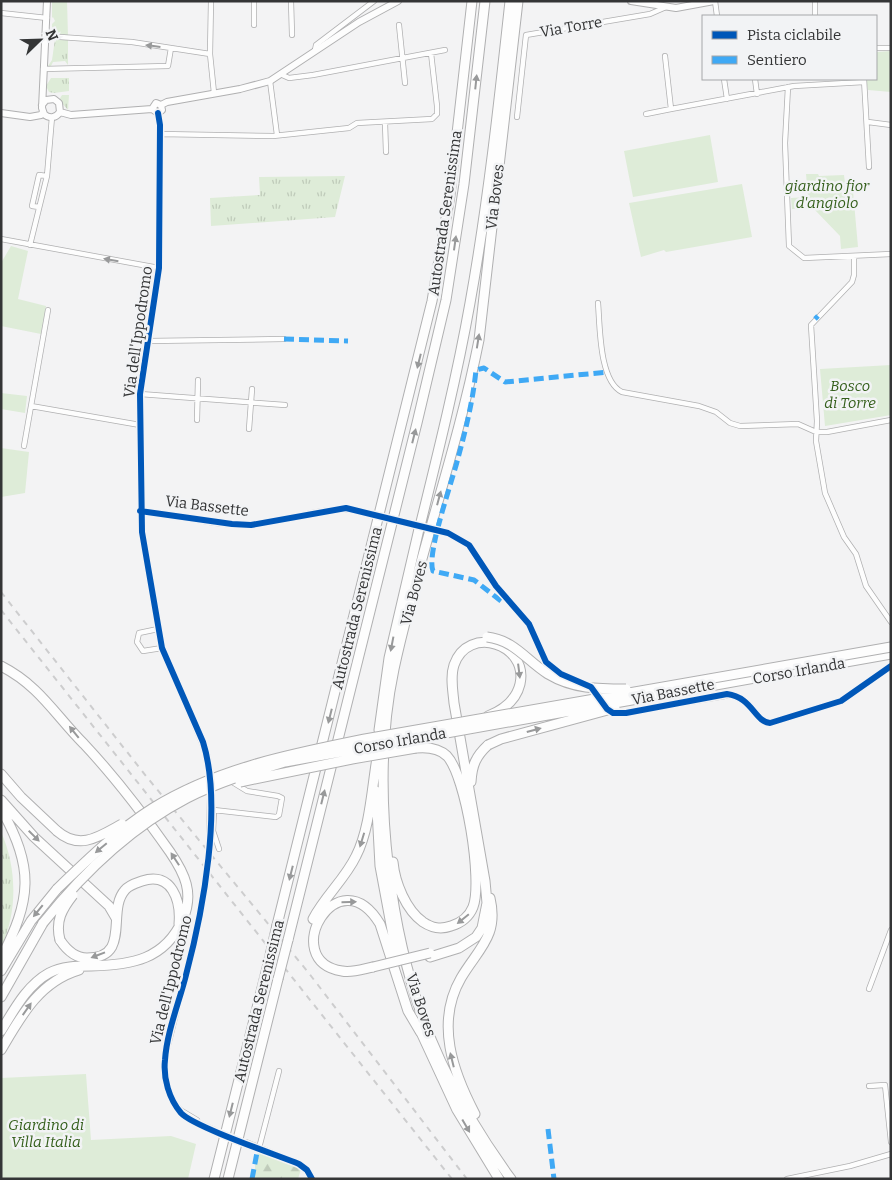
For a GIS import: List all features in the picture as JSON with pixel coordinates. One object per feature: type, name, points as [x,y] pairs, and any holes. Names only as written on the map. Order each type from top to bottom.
[{"type":"highway","name":"Autostrada Serenissima","points":[[214,1179],[432,301],[450,195],[472,1]]},
{"type":"highway","name":"Autostrada Serenissima","points":[[228,1179],[417,424],[446,300],[464,184],[486,1]]},
{"type":"highway","name":"Via Boves","points":[[379,730],[389,658],[451,396],[470,303],[492,157],[510,1]]},
{"type":"highway","name":"Via Boves","points":[[511,1179],[480,1133],[440,1060],[413,984],[400,936],[388,867],[385,778],[388,721],[394,670],[469,393],[479,340],[518,1]]},
{"type":"highway","points":[[430,955],[463,942],[477,930],[483,908],[448,678],[450,664],[455,654],[474,639],[506,641],[548,673],[576,686],[593,689],[654,688]]},
{"type":"highway","points":[[421,1033],[408,1011],[380,924],[365,906],[355,901],[333,905],[322,913],[312,936],[317,955],[332,968],[342,971],[373,970],[430,955],[459,948],[476,937],[485,918],[486,881],[454,703],[453,675],[454,664],[460,656],[477,643],[487,639],[497,642],[514,655],[521,676],[516,696],[507,706],[479,719]]},
{"type":"highway","name":"Corso Irlanda","points":[[1,971],[31,921],[57,888],[116,835],[154,808],[216,777],[279,757],[479,719],[891,647]]},
{"type":"highway","name":"Corso Irlanda","points":[[1,997],[43,923],[76,884],[112,850],[158,815],[203,790],[284,762],[891,654]]},
{"type":"highway","points":[[1,666],[27,682],[50,704],[92,751],[156,832],[182,869],[189,887],[188,904],[178,927],[166,945],[153,955],[139,961],[63,968],[49,973],[26,993],[1,1031]]},
{"type":"highway","points":[[476,825],[472,772],[478,754],[488,745],[501,739],[671,693]]},
{"type":"highway","points":[[203,790],[293,770],[416,748],[436,749],[446,755],[453,764],[468,818]]},
{"type":"highway","name":"Via Boves","points":[[373,970],[354,976],[331,973],[313,959],[307,936],[310,925],[321,904],[344,878],[364,837],[377,758],[376,810],[380,866],[397,957]]},
{"type":"highway","points":[[1,774],[21,797],[57,831],[76,842],[90,841],[154,808]]},
{"type":"highway","points":[[385,778],[397,881],[413,915],[430,926],[440,929],[461,922],[468,916],[473,907],[478,886],[477,871]]},
{"type":"highway","points":[[1,800],[34,837],[109,906],[116,918]]},
{"type":"highway","points":[[1,809],[18,843],[26,884],[22,912],[1,958]]},
{"type":"highway","points":[[112,850],[66,905],[57,925],[60,940],[64,947],[79,956],[87,958],[102,955],[114,943],[118,933],[116,918],[119,898],[128,887],[146,880],[158,880],[172,889],[180,906],[178,927]]},
{"type":"highway","name":"Via Boves","points":[[486,881],[493,917],[491,930],[460,979],[448,1021],[451,1056],[460,1084],[502,1167]]},
{"type":"highway","points":[[1,1050],[31,1003],[46,986],[65,975],[94,966]]},
{"type":"highway","name":"Via Boves","points":[[400,968],[421,1033],[457,1110],[499,1179]]},
{"type":"street","points":[[43,112],[41,90],[47,1]]},
{"type":"street","points":[[211,1],[210,54],[214,94]]},
{"type":"street","points":[[254,1],[254,25]]},
{"type":"street","points":[[291,1],[292,35]]},
{"type":"street","points":[[315,50],[316,45],[374,1]]},
{"type":"street","points":[[152,109],[154,104],[161,105],[167,102],[267,82],[359,22],[398,1]]},
{"type":"street","points":[[632,1],[676,8],[715,1],[717,15]]},
{"type":"street","points":[[815,1],[815,15]]},
{"type":"street","name":"Via Torre","points":[[518,117],[526,35],[650,14],[666,7]]},
{"type":"street","points":[[1,13],[47,18]]},
{"type":"street","points":[[399,25],[401,59],[405,83]]},
{"type":"street","points":[[46,36],[132,42],[210,54]]},
{"type":"street","points":[[43,69],[168,66],[171,48]]},
{"type":"street","points":[[877,48],[891,48]]},
{"type":"street","points":[[280,74],[289,78],[313,75],[444,50]]},
{"type":"street","points":[[160,134],[277,135],[349,128],[357,123],[432,119],[437,114],[437,106],[431,53]]},
{"type":"street","points":[[665,56],[672,109]]},
{"type":"street","points":[[724,80],[727,100]]},
{"type":"street","points":[[755,80],[757,94]]},
{"type":"street","points":[[815,80],[815,85]]},
{"type":"street","points":[[646,114],[788,87],[864,81],[868,122],[869,167]]},
{"type":"street","points":[[267,82],[277,135]]},
{"type":"street","points":[[788,87],[785,143],[789,246],[804,258],[891,254]]},
{"type":"street","points":[[41,90],[48,99],[58,102],[60,112]]},
{"type":"street","points":[[42,105],[48,99]]},
{"type":"street","points":[[60,112],[71,116],[152,109],[158,114],[162,110],[161,105]]},
{"type":"street","points":[[1,114],[30,117],[41,115],[43,112]]},
{"type":"street","points":[[43,112],[52,117]]},
{"type":"street","points":[[52,117],[60,112]]},
{"type":"street","name":"Via dell'Ippodromo","points":[[158,114],[160,134],[159,268],[140,394],[140,511],[144,553],[162,648],[208,757],[210,782],[209,843]]},
{"type":"street","points":[[30,245],[47,176],[52,117]]},
{"type":"street","points":[[868,122],[891,125]]},
{"type":"street","points":[[385,123],[386,152]]},
{"type":"street","points":[[39,207],[32,206],[39,175],[47,176]]},
{"type":"street","points":[[1,239],[159,268]]},
{"type":"street","points":[[854,256],[852,282],[811,324],[816,432],[822,478],[831,507],[844,537],[856,554],[866,586],[891,622]]},
{"type":"street","points":[[598,303],[602,354],[610,380],[618,390],[700,406],[716,412],[730,423],[740,426],[798,424],[816,432],[826,432],[891,420]]},
{"type":"street","points":[[24,446],[48,310]]},
{"type":"street","points":[[148,341],[284,339]]},
{"type":"street","points":[[197,420],[198,380]]},
{"type":"street","points":[[250,429],[252,389]]},
{"type":"street","points":[[140,394],[285,405]]},
{"type":"street","points":[[31,406],[140,425]]},
{"type":"street","name":"Via Bassette","points":[[140,511],[232,524],[270,522],[346,508],[448,533],[469,545],[496,586],[529,624],[546,662],[560,674],[590,687],[607,709],[613,713],[626,713],[727,694],[743,699],[762,720],[770,723],[840,701],[891,666]]},
{"type":"street","points":[[158,629],[145,630],[139,634],[137,642],[143,651],[162,648]]},
{"type":"street","points":[[210,782],[222,779],[231,781],[248,791],[282,798],[279,815],[276,817],[214,810],[213,830],[218,849]]},
{"type":"street","name":"Via dell'Ippodromo","points":[[205,882],[196,935],[164,1061],[168,1092],[179,1110],[215,1130]]},
{"type":"street","points":[[869,989],[891,930]]},
{"type":"street","points":[[260,1148],[279,1071]]},
{"type":"street","points":[[869,1086],[885,1085],[891,1142]]},
{"type":"street","points":[[246,1142],[300,1164],[307,1170],[312,1179]]},
{"type":"street","points":[[787,1179],[850,1166],[891,1154]]},
{"type":"green space","points":[[52,1],[67,1],[68,36],[52,32],[52,24],[55,21],[52,18]]},
{"type":"green space","points":[[55,39],[68,40],[68,65],[65,61],[53,62],[51,66],[48,66],[52,60]]},
{"type":"green space","points":[[891,51],[891,92],[868,90],[866,80],[877,80],[877,52]]},
{"type":"green space","points":[[51,78],[69,78],[69,91],[49,92],[46,86]]},
{"type":"green space","points":[[62,95],[69,95],[68,110],[59,100]]},
{"type":"green space","points":[[710,135],[718,182],[633,197],[624,151]]},
{"type":"green space","name":"giardino fior d'angiolo","points":[[806,174],[818,174],[819,176],[844,175],[846,191],[853,191],[858,247],[841,249],[840,236],[814,209],[792,209],[791,198],[808,197]]},
{"type":"green space","points":[[345,176],[335,217],[211,226],[210,198],[260,195],[259,177]]},
{"type":"green space","points":[[742,184],[752,237],[666,252],[664,250],[641,257],[629,203]]},
{"type":"green space","points":[[11,246],[28,251],[18,299],[46,306],[41,334],[1,326],[1,263]]},
{"type":"green space","name":"Bosco di Torre","points":[[891,365],[891,415],[825,426],[820,369]]},
{"type":"green space","points":[[1,393],[27,396],[25,413],[1,409]]},
{"type":"green space","points":[[1,448],[29,452],[25,493],[1,497]]},
{"type":"green space","points":[[1,832],[13,875],[13,904],[7,933],[1,947]]},
{"type":"green space","name":"Giardino di Villa Italia","points":[[86,1074],[91,1140],[171,1136],[196,1144],[188,1179],[1,1179],[1,1078]]},
{"type":"green space","points":[[258,1152],[286,1161],[301,1169],[298,1179],[255,1179],[255,1163]]},
{"type":"tunnel","points":[[205,882],[209,843]]},
{"type":"tunnel","points":[[215,1130],[246,1142]]},
{"type":"railway","points":[[1,592],[146,776],[308,972],[467,1179]]},
{"type":"railway","points":[[1,610],[452,1179]]},
{"type":"marked path","points":[[815,319],[818,316]]},
{"type":"marked path","points":[[284,339],[348,341]]},
{"type":"marked path","points":[[501,601],[474,580],[433,571],[432,562],[433,549],[441,516],[466,425],[476,370],[484,368],[505,382],[608,372]]},
{"type":"marked path","points":[[548,1129],[554,1179]]},
{"type":"marked path","points":[[252,1179],[258,1147]]},
{"type":"cycle path","points":[[158,113],[160,125],[159,268],[140,394],[142,532],[162,648],[203,742],[209,768],[211,796],[211,827],[199,921],[168,1038],[165,1074],[173,1101],[181,1113],[189,1119],[218,1133],[299,1164],[307,1170],[312,1179]]},
{"type":"cycle path","points":[[140,511],[251,525],[346,508],[448,533],[469,545],[496,586],[529,624],[546,662],[561,674],[591,687],[607,709],[613,713],[626,713],[727,694],[735,696],[748,704],[760,718],[770,723],[841,701],[891,666]]}]
